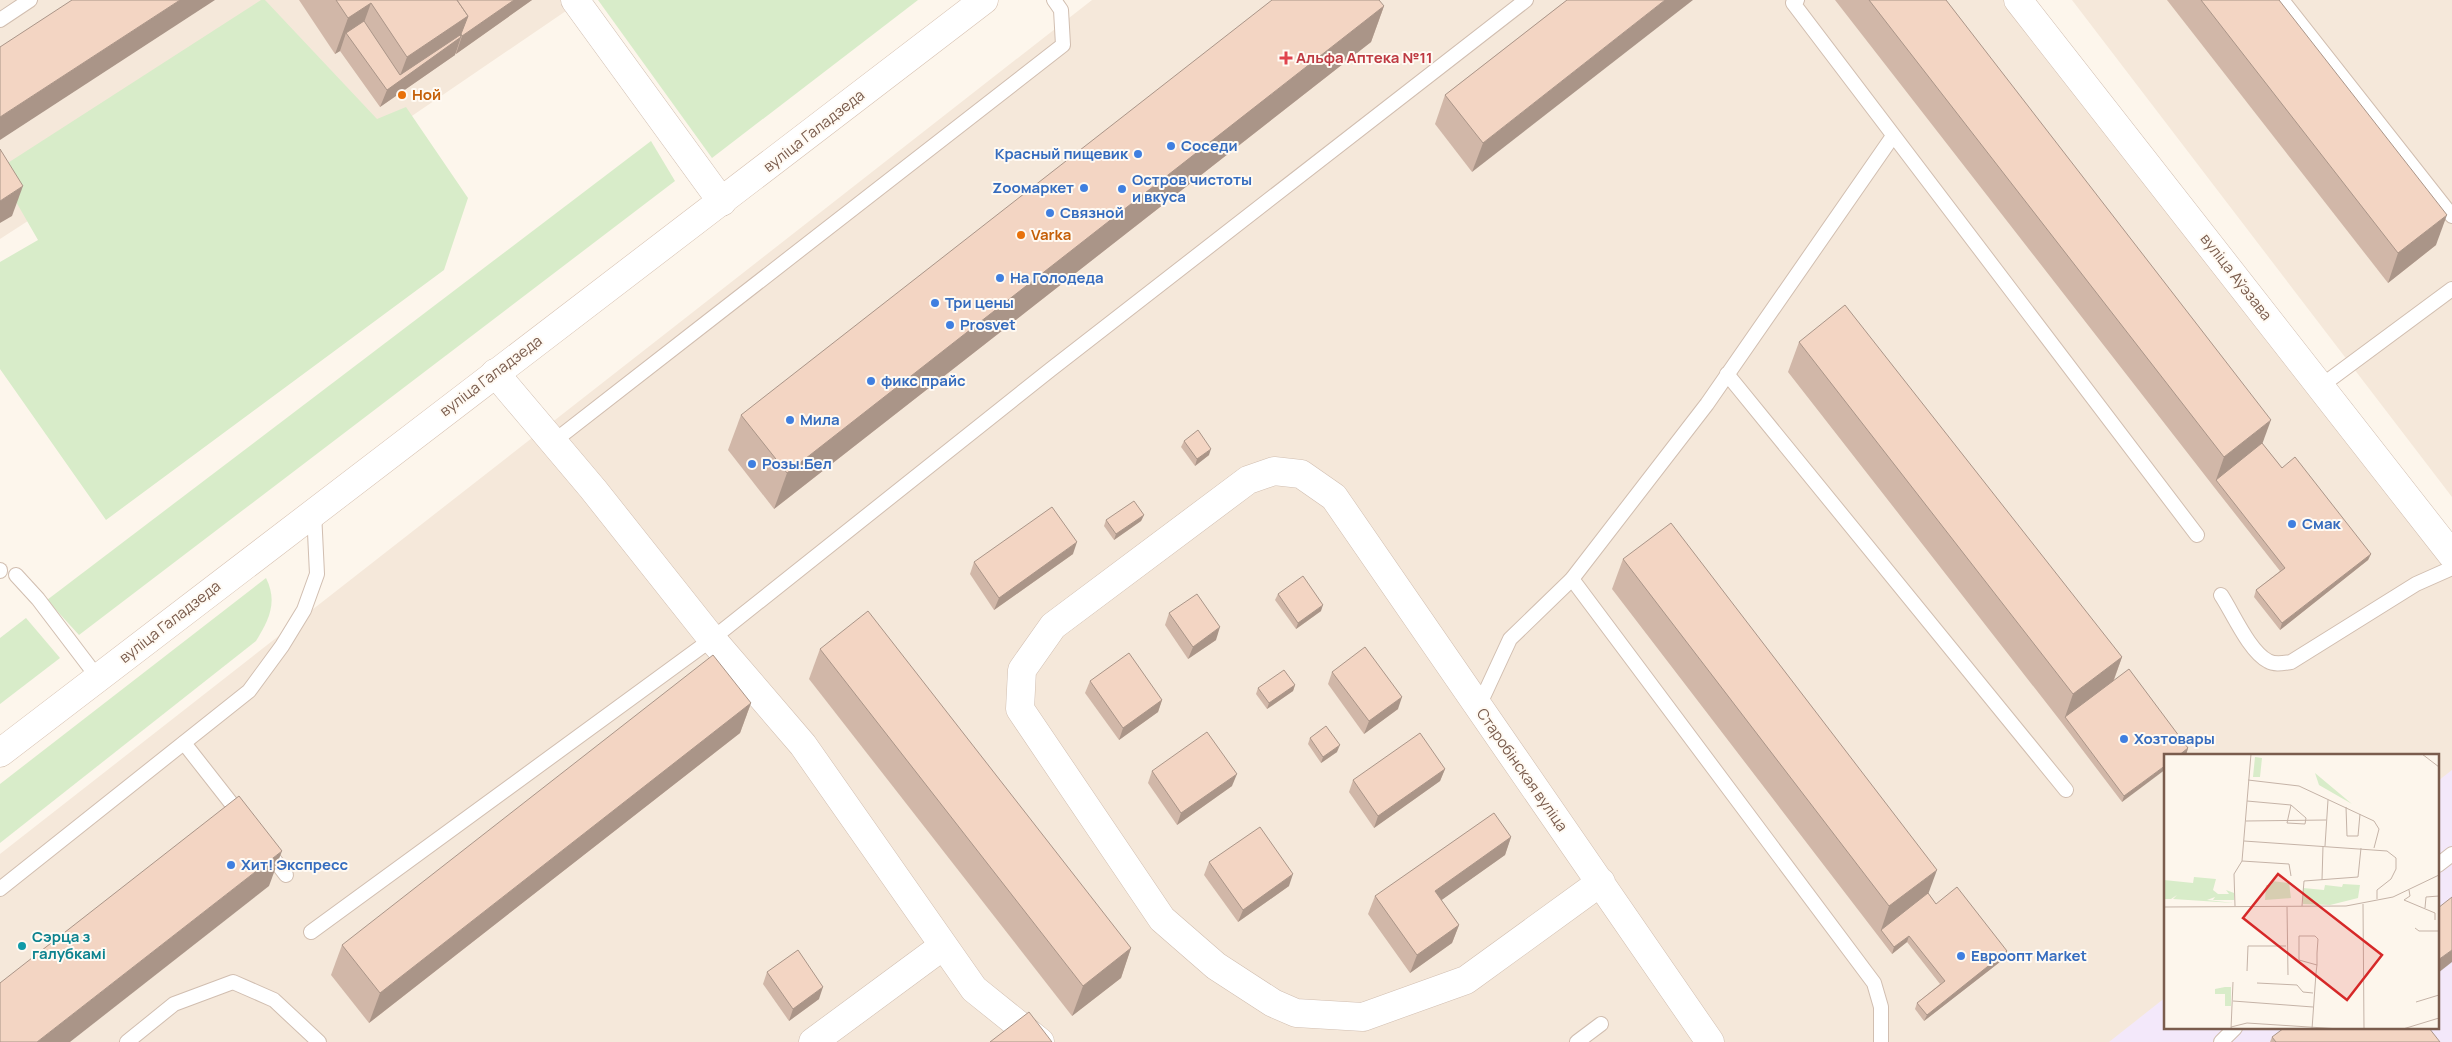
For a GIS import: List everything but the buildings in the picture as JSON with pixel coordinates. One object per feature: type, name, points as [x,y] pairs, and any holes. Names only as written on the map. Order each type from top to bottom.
[{"type":"street","points":[[575,0],[722,202]]},
{"type":"street","name":"вуліца Галадзеда","points":[[0,753],[984,0]]},
{"type":"street","name":"вуліца Аўэзава","points":[[2018,0],[2452,555]]},
{"type":"street","points":[[496,373],[712,639],[803,745],[942,946],[974,989],[1040,1042]]},
{"type":"street","name":"Старобінская вуліца","points":[[1601,882],[1466,980],[1363,1017],[1296,1013],[1274,1003],[1216,966],[1162,919],[1020,709],[1022,670],[1053,626],[1248,480],[1274,471],[1301,474],[1334,498],[1478,709],[1601,882],[1710,1042]]},
{"type":"street","points":[[813,1042],[942,946]]},
{"type":"lane","points":[[0,20],[30,0]]},
{"type":"lane","points":[[553,442],[1064,45],[1061,10],[1054,0]]},
{"type":"lane","points":[[312,932],[712,639],[1050,370],[1526,0]]},
{"type":"lane","points":[[1797,0],[1793,3],[2197,535]]},
{"type":"lane","points":[[2282,0],[2452,216]]},
{"type":"lane","points":[[1478,709],[1510,639],[1572,579],[1707,404],[1893,136]]},
{"type":"lane","points":[[2321,386],[2452,289]]},
{"type":"lane","points":[[1727,374],[2066,790]]},
{"type":"lane","points":[[0,889],[248,691],[282,646],[304,610],[317,574],[314,511]]},
{"type":"lane","points":[[2221,594],[2256,652],[2268,661],[2278,664],[2291,662],[2416,584],[2452,568]]},
{"type":"lane","points":[[16,575],[38,599],[98,678]]},
{"type":"lane","points":[[1572,579],[1874,983],[1881,1007],[1881,1042]]},
{"type":"lane","points":[[184,743],[286,875]]},
{"type":"lane","points":[[2440,863],[2452,854]]},
{"type":"lane","points":[[127,1042],[174,1004],[233,982],[274,1000],[319,1042]]},
{"type":"lane","points":[[1577,1042],[1601,1024]]},
{"type":"lane","points":[[2221,1042],[2233,1030]]},
{"type":"shaded area","points":[[0,0],[582,0],[343,163],[269,65],[0,239]]},
{"type":"shaded area","points":[[1092,0],[2022,0],[2452,542],[2452,1042],[0,1042],[0,854]]},
{"type":"shaded area","points":[[2072,0],[2452,0],[2452,497]]},
{"type":"shaded area","points":[[2452,770],[2452,1042],[2109,1042],[2164,999],[2164,1030],[2440,1030],[2440,779]]},
{"type":"green space","points":[[261,0],[265,0],[377,119],[406,107],[468,198],[444,270],[106,520],[0,369],[0,262],[38,240],[0,174],[0,168]]},
{"type":"green space","points":[[598,0],[918,0],[712,158]]},
{"type":"green space","points":[[651,141],[675,181],[79,635],[47,600]]},
{"type":"green space","points":[[266,578],[270,587],[272,603],[265,626],[256,641],[0,843],[0,784]]},
{"type":"green space","points":[[26,618],[60,658],[0,704],[0,638]]},
{"type":"place","name":"Альфа Аптека №11","points":[[1286,58]]},
{"type":"place","name":"Ной","points":[[402,95]]},
{"type":"place","name":"Соседи","points":[[1171,146]]},
{"type":"place","name":"Красный пищевик","points":[[1138,154]]},
{"type":"place","name":"Zooмаркет","points":[[1084,188]]},
{"type":"place","name":"Остров чистоты и вкуса","points":[[1122,189]]},
{"type":"place","name":"Связной","points":[[1050,213]]},
{"type":"place","name":"Varka","points":[[1021,235]]},
{"type":"place","name":"На Голодеда","points":[[1000,278]]},
{"type":"place","name":"Три цены","points":[[935,303]]},
{"type":"place","name":"Prosvet","points":[[950,325]]},
{"type":"place","name":"фикс прайс","points":[[871,381]]},
{"type":"place","name":"Мила","points":[[790,420]]},
{"type":"place","name":"Розы.Бел","points":[[752,464]]},
{"type":"place","name":"Смак","points":[[2292,524]]},
{"type":"place","name":"Хозтовары","points":[[2124,739]]},
{"type":"place","name":"Хит! Экспресс","points":[[231,865]]},
{"type":"place","name":"Сэрца з галубкамі","points":[[22,946]]},
{"type":"place","name":"Евроопт Market","points":[[1961,956]]}]
